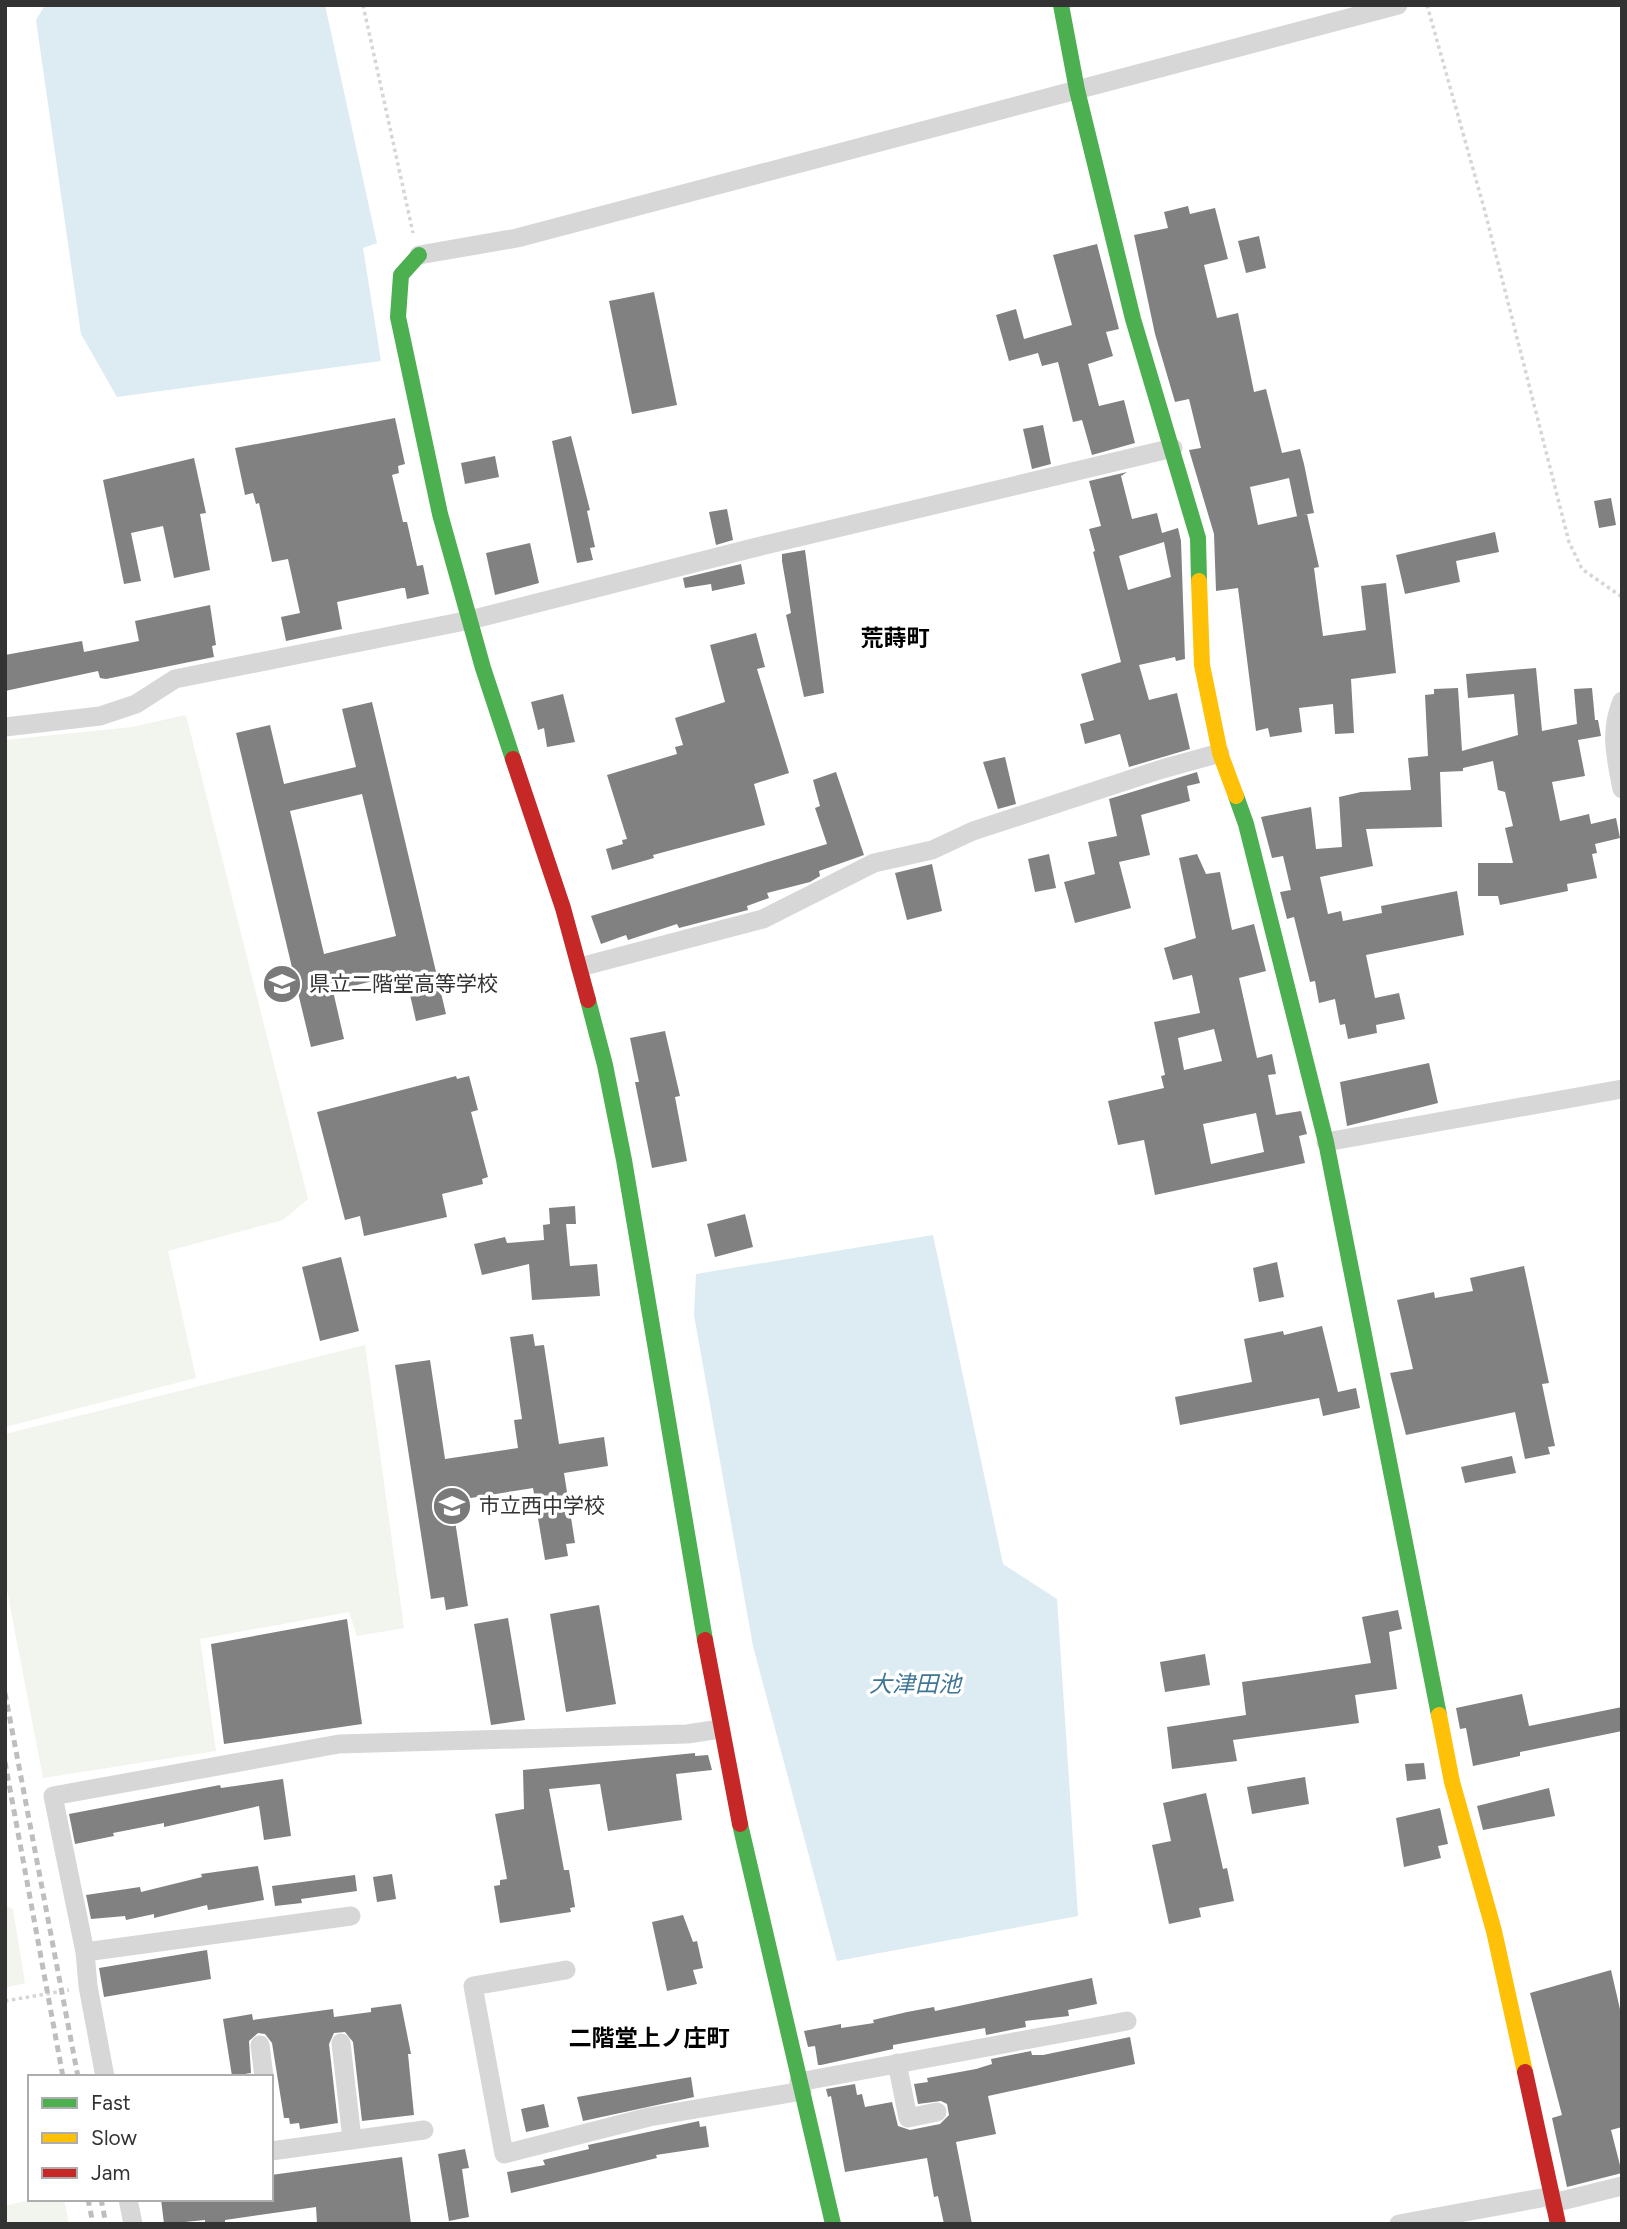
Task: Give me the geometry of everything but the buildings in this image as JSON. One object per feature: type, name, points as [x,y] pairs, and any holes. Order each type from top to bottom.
[{"type":"street","points":[[1061,5],[1077,90],[1133,319],[1198,538],[1202,666],[1220,753],[1246,824],[1326,1142],[1452,1782],[1494,1931],[1558,2224]]},
{"type":"street","points":[[834,2224],[753,1886],[720,1729],[624,1160],[605,1065],[580,967],[470,620],[440,514],[398,317],[401,275],[419,255],[517,238],[1398,5]]},
{"type":"street","points":[[5,727],[100,716],[136,704],[175,679],[470,620],[752,548],[1173,448]]},
{"type":"street","points":[[1622,701],[1614,719],[1613,746],[1622,789]]},
{"type":"street","points":[[580,967],[764,919],[874,863],[932,850],[986,826],[1220,753]]},
{"type":"street","points":[[1326,1142],[1622,1089]]},
{"type":"street","points":[[105,2075],[88,1986],[85,1952],[53,1796],[339,1744],[687,1734],[720,1729]]},
{"type":"street","points":[[85,1952],[351,1916]]},
{"type":"street","points":[[566,1970],[473,1986],[504,2154],[649,2117],[897,2063],[1126,2021]]},
{"type":"street","points":[[341,2043],[352,2139]]},
{"type":"street","points":[[260,2045],[264,2075]]},
{"type":"street","points":[[897,2063],[908,2118],[937,2112]]},
{"type":"street","points":[[273,2147],[424,2130]]},
{"type":"street","points":[[1399,2224],[1553,2200],[1622,2186]]},
{"type":"street","points":[[128,2201],[133,2224]]},
{"type":"path","points":[[363,5],[419,255]]},
{"type":"path","points":[[1427,5],[1484,208],[1569,542],[1582,569],[1622,597]]},
{"type":"path","points":[[5,2001],[88,1986]]},
{"type":"shaded area","points":[[186,715],[308,1199],[283,1220],[168,1251],[196,1378],[5,1427],[5,740],[132,727]]},
{"type":"shaded area","points":[[365,1345],[404,1628],[357,1636],[349,1612],[200,1639],[216,1751],[43,1778],[5,1580],[5,1434]]},
{"type":"shaded area","points":[[5,1905],[13,1909],[25,1983],[5,1988]]},
{"type":"shaded area","points":[[28,2200],[64,2201],[69,2224],[5,2224],[5,2206]]},
{"type":"water","points":[[45,5],[325,5],[377,243],[363,248],[381,361],[117,397],[81,334],[36,20]]},
{"type":"water","name":"大津田池","points":[[933,1235],[1003,1564],[1057,1599],[1078,1916],[837,1961],[753,1646],[694,1315],[696,1274]]},
{"type":"railway","points":[[5,1693],[78,2075]]},
{"type":"railway","points":[[5,1762],[63,2075]]},
{"type":"railway","points":[[88,2201],[93,2224]]},
{"type":"railway","points":[[101,2201],[106,2224]]},
{"type":"traffic: fast","points":[[1061,5],[1077,90],[1133,319],[1198,538],[1199,581]]},
{"type":"traffic: fast","points":[[419,255],[401,275],[398,317],[440,514],[483,668],[513,759]]},
{"type":"traffic: fast","points":[[1236,796],[1246,824],[1326,1142],[1439,1715]]},
{"type":"traffic: fast","points":[[588,1000],[605,1065],[624,1160],[705,1640]]},
{"type":"traffic: fast","points":[[740,1824],[833,2224]]},
{"type":"traffic: slow","points":[[1199,581],[1202,665],[1220,753],[1236,796]]},
{"type":"traffic: slow","points":[[1439,1715],[1452,1782],[1494,1931],[1525,2072]]},
{"type":"traffic: jam","points":[[513,759],[563,908],[588,1000]]},
{"type":"traffic: jam","points":[[705,1640],[740,1824]]},
{"type":"traffic: jam","points":[[1525,2072],[1558,2224]]},
{"type":"place","name":"県立二階堂高等学校","points":[[282,984]]},
{"type":"place","name":"市立西中学校","points":[[452,1506]]},
{"type":"district","name":"荒蒔町","points":[[895,638]]},
{"type":"district","name":"二階堂上ノ庄町","points":[[649,2038]]}]
